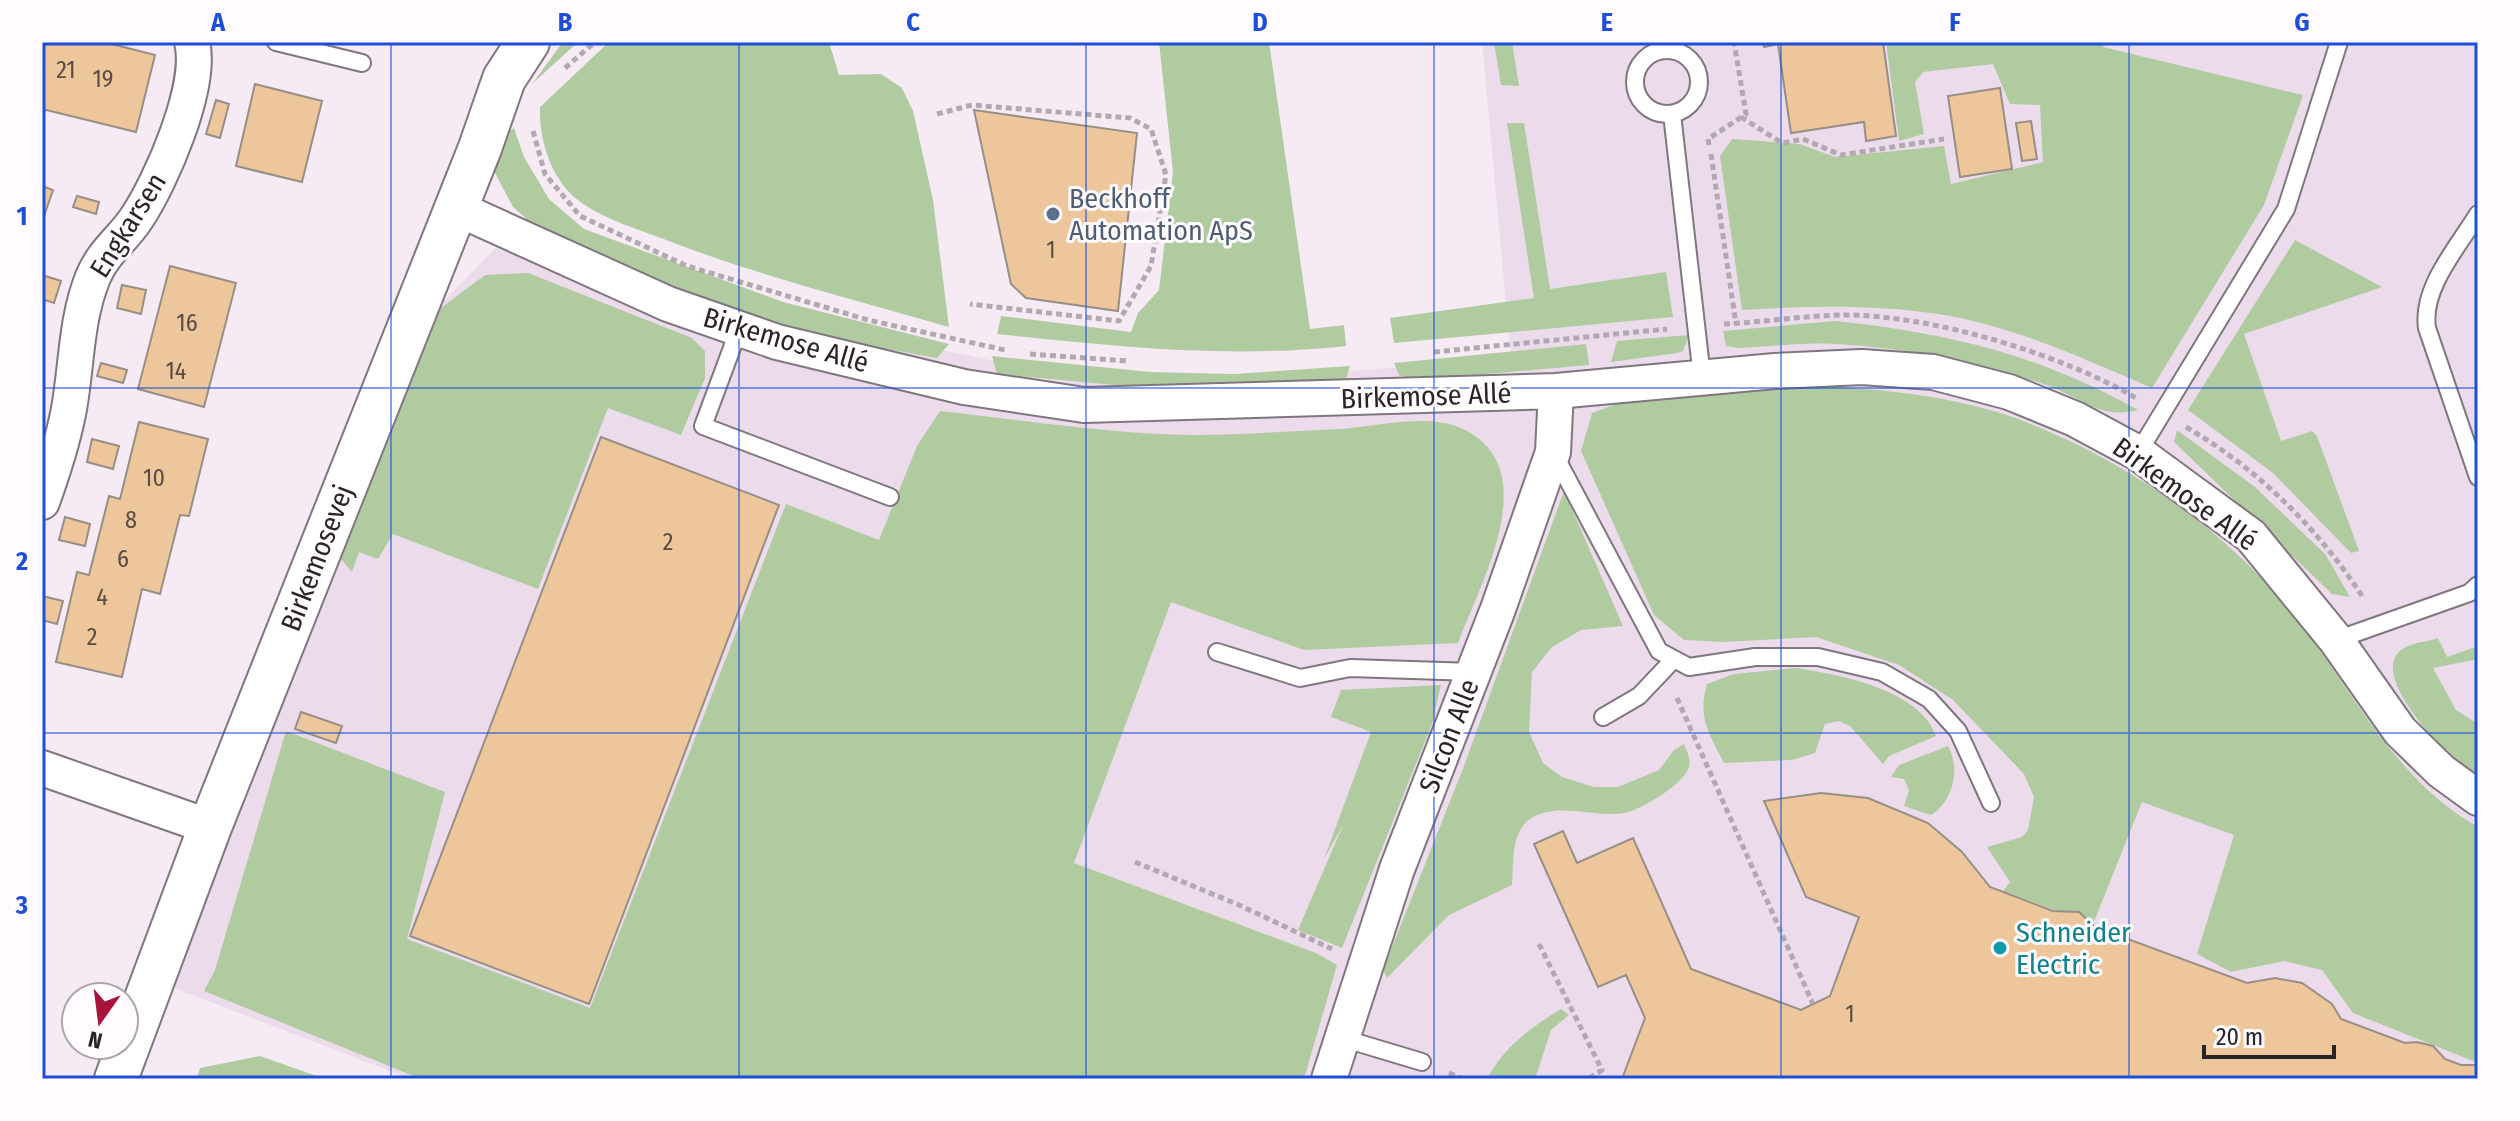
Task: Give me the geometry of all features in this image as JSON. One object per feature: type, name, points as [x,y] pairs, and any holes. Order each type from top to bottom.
[{"type":"street","name":"Engkarsen","points":[[42,502],[68,414],[83,308],[93,275],[113,242],[135,221],[171,154],[190,87],[192,42]]},
{"type":"street","name":"Birkemosevej","points":[[116,1079],[210,827],[456,208],[504,79],[528,42]]},
{"type":"street","name":"Birkemose Allé","points":[[456,208],[668,304],[777,342],[964,387],[1084,405],[1556,391],[1702,377],[1862,367],[1933,372],[2009,392],[2075,419],[2138,453],[2251,536],[2336,640],[2400,731],[2441,771],[2478,798]]},
{"type":"street","name":"Silcon Alle","points":[[1329,1079],[1397,869],[1474,672],[1553,452],[1556,391]]},
{"type":"street","points":[[42,768],[210,827]]},
{"type":"lane","points":[[276,42],[362,63]]},
{"type":"lane","points":[[2138,453],[2286,209],[2334,43]]},
{"type":"lane","points":[[1667,49],[1691,49],[1700,82],[1696,97],[1686,108],[1672,114],[1658,113],[1646,107],[1637,95],[1635,74],[1647,56],[1667,49]]},
{"type":"lane","points":[[1672,114],[1702,377]]},
{"type":"lane","points":[[2478,214],[2433,289],[2424,310],[2427,328],[2478,477]]},
{"type":"lane","points":[[739,329],[703,426],[890,497]]},
{"type":"lane","points":[[1553,452],[1659,651],[1669,664],[1689,667],[1755,657],[1818,657],[1882,672],[1929,699],[1958,731],[1991,803]]},
{"type":"lane","points":[[2336,640],[2469,593],[2478,585]]},
{"type":"lane","points":[[1217,652],[1300,678],[1350,668],[1474,672]]},
{"type":"lane","points":[[1603,717],[1639,696],[1669,664]]},
{"type":"lane","points":[[1342,1038],[1422,1062]]},
{"type":"path","points":[[1734,42],[1746,114],[1708,139],[1736,324]]},
{"type":"path","points":[[937,114],[972,105],[1130,118],[1151,129],[1166,175],[1151,266],[1119,321],[970,304]]},
{"type":"path","points":[[1741,117],[1782,143],[1803,139],[1841,155],[1944,139]]},
{"type":"path","points":[[529,118],[545,174],[580,216],[687,266],[868,320],[1016,353],[1134,362]]},
{"type":"path","points":[[1423,353],[1843,315],[1914,322],[1979,337],[2098,376],[2202,437],[2286,501],[2345,569],[2379,623]]},
{"type":"path","points":[[1669,664],[1813,1004]]},
{"type":"path","points":[[1135,862],[1239,905],[1366,964]]},
{"type":"path","points":[[1539,944],[1602,1070],[1588,1079]]},
{"type":"shaded area","points":[[1482,42],[2478,42],[2478,1079],[411,1079],[174,988],[214,867],[434,311],[527,216],[845,329],[1042,371],[1224,380],[1511,359]]},
{"type":"green space","points":[[563,42],[578,42],[532,84]]},
{"type":"green space","points":[[609,42],[829,42],[839,75],[881,74],[902,88],[913,111],[933,200],[949,327],[732,264],[615,221],[573,196],[558,177],[547,154],[540,107]]},
{"type":"green space","points":[[1159,42],[1269,42],[1310,329],[1344,325],[1346,346],[1215,351],[997,334],[1001,316],[1131,332],[1138,313],[1159,290],[1173,172]]},
{"type":"green space","points":[[1494,42],[1512,42],[1519,86],[1501,85]]},
{"type":"green space","points":[[1886,42],[2103,42],[2103,47],[2303,95],[2264,205],[2152,388],[2047,344],[1965,319],[1864,307],[1742,310],[1720,156],[1732,139],[1800,144],[1835,157],[1944,146],[1951,184],[2043,162],[2040,105],[2010,104],[1993,64],[1923,72],[1915,82],[1924,134],[1899,141]]},
{"type":"green space","points":[[1507,123],[1524,123],[1550,289],[1666,272],[1673,317],[1394,343],[1390,318],[1534,298]]},
{"type":"green space","points":[[514,128],[524,157],[549,199],[584,229],[783,302],[949,344],[937,358],[831,339],[726,306],[546,236],[513,207],[495,173],[498,137]]},
{"type":"green space","points":[[2295,240],[2382,287],[2244,334],[2281,441],[2312,431],[2317,436],[2359,551],[2351,553],[2273,473],[2188,410]]},
{"type":"green space","points":[[528,273],[692,338],[705,351],[705,378],[681,435],[608,408],[538,589],[393,534],[378,559],[359,552],[352,572],[341,559],[441,308],[485,275]]},
{"type":"green space","points":[[1835,321],[1916,332],[1991,349],[2064,374],[2138,410],[2101,410],[2046,385],[1942,357],[1836,344],[1738,348],[1726,346],[1723,331]]},
{"type":"green space","points":[[1689,335],[1683,351],[1611,362],[1617,341]]},
{"type":"green space","points":[[1586,344],[1589,365],[1416,380],[1399,375],[1394,363]]},
{"type":"green space","points":[[992,356],[1150,372],[1234,374],[1350,366],[1344,386],[1211,394],[997,374]]},
{"type":"green space","points":[[1819,386],[1893,392],[1968,404],[2015,418],[2058,436],[2141,480],[2180,507],[2251,567],[2311,638],[2366,717],[2405,766],[2427,789],[2478,827],[2478,1063],[2353,1013],[2322,970],[2284,961],[2231,972],[2197,954],[2234,835],[2142,802],[2093,924],[2003,891],[2010,882],[1987,847],[2022,837],[2028,830],[2034,797],[2024,774],[1953,700],[1899,665],[1816,637],[1723,642],[1684,640],[1654,615],[1581,451],[1592,413],[1625,401]]},
{"type":"green space","points":[[940,411],[1099,429],[1194,435],[1438,422],[1457,426],[1474,435],[1489,449],[1500,469],[1504,493],[1496,545],[1458,643],[1304,650],[1171,602],[1074,863],[1316,953],[1337,965],[1304,1079],[421,1079],[204,991],[215,970],[286,731],[445,792],[407,939],[590,1008],[786,504],[879,540],[917,446]]},
{"type":"green space","points":[[2177,430],[2255,487],[2326,555],[2350,597],[2332,594],[2174,442]]},
{"type":"green space","points":[[1564,491],[1623,626],[1581,630],[1552,647],[1532,672],[1529,732],[1543,763],[1562,777],[1594,787],[1618,787],[1659,770],[1674,750],[1684,744],[1689,767],[1686,774],[1662,795],[1625,813],[1567,810],[1533,817],[1520,830],[1517,838],[1512,885],[1449,915],[1387,978],[1383,970],[1464,766]]},
{"type":"green space","points":[[2438,638],[2447,657],[2478,646],[2478,659],[2433,668],[2456,710],[2478,724],[2478,785],[2436,742],[2396,683],[2393,666],[2398,653],[2411,645]]},
{"type":"green space","points":[[1795,668],[1854,680],[1895,695],[1913,706],[1927,720],[1936,736],[1889,756],[1883,764],[1850,726],[1839,721],[1825,724],[1815,753],[1792,760],[1724,763],[1709,734],[1704,716],[1707,684],[1734,674]]},
{"type":"green space","points":[[1441,685],[1432,724],[1342,948],[1298,930],[1343,825],[1324,859],[1371,732],[1331,717],[1341,690]]},
{"type":"green space","points":[[1948,746],[1954,775],[1945,802],[1931,815],[1904,806],[1909,790],[1904,779],[1891,777],[1899,765]]},
{"type":"green space","points":[[1561,1009],[1569,1015],[1551,1030],[1535,1079],[1487,1079],[1519,1039]]},
{"type":"green space","points":[[260,1056],[325,1079],[197,1079],[200,1068]]},
{"type":"building","points":[[42,42],[104,42],[155,55],[136,132],[42,109]]},
{"type":"building","points":[[1763,42],[1883,42],[1896,136],[1866,141],[1864,122],[1791,133],[1778,44],[1764,47]]},
{"type":"building","points":[[255,84],[322,101],[302,182],[236,166]]},
{"type":"building","points":[[2000,88],[2012,169],[1960,177],[1948,96]]},
{"type":"building","points":[[216,100],[229,104],[220,138],[206,134]]},
{"type":"building","points":[[974,110],[1137,133],[1118,311],[1026,298],[1011,284]]},
{"type":"building","points":[[2031,121],[2037,159],[2022,161],[2016,123]]},
{"type":"building","points":[[42,186],[53,190],[42,222]]},
{"type":"building","points":[[77,196],[99,202],[96,214],[73,207]]},
{"type":"building","points":[[170,266],[236,283],[204,407],[138,389]]},
{"type":"building","points":[[42,275],[61,281],[54,303],[42,299]]},
{"type":"building","points":[[122,285],[146,290],[141,314],[117,308]]},
{"type":"building","points":[[101,363],[127,370],[123,383],[97,376]]},
{"type":"building","points":[[139,422],[208,439],[189,516],[180,515],[160,594],[142,589],[122,677],[56,662],[77,572],[89,575],[109,496],[120,499]]},
{"type":"building","points":[[601,437],[779,505],[589,1004],[410,936]]},
{"type":"building","points":[[92,439],[119,446],[113,469],[87,462]]},
{"type":"building","points":[[65,517],[90,524],[85,546],[59,540]]},
{"type":"building","points":[[42,596],[63,601],[57,624],[42,620]]},
{"type":"building","points":[[301,712],[342,726],[336,743],[295,729]]},
{"type":"building","name":"Schneider Electric","points":[[1821,793],[1868,798],[1928,823],[1962,852],[1990,887],[2053,911],[2079,912],[2095,927],[2247,983],[2275,978],[2302,983],[2332,1004],[2341,1019],[2405,1043],[2433,1046],[2445,1059],[2461,1065],[2478,1065],[2478,1079],[1622,1079],[1645,1018],[1626,975],[1598,987],[1534,844],[1563,831],[1577,863],[1633,838],[1691,969],[1801,1010],[1830,996],[1859,917],[1806,897],[1764,801]]},
{"type":"place","name":"Beckhoff Automation ApS","points":[[1053,214]]},
{"type":"place","name":"Schneider Electric","points":[[2000,948]]}]
